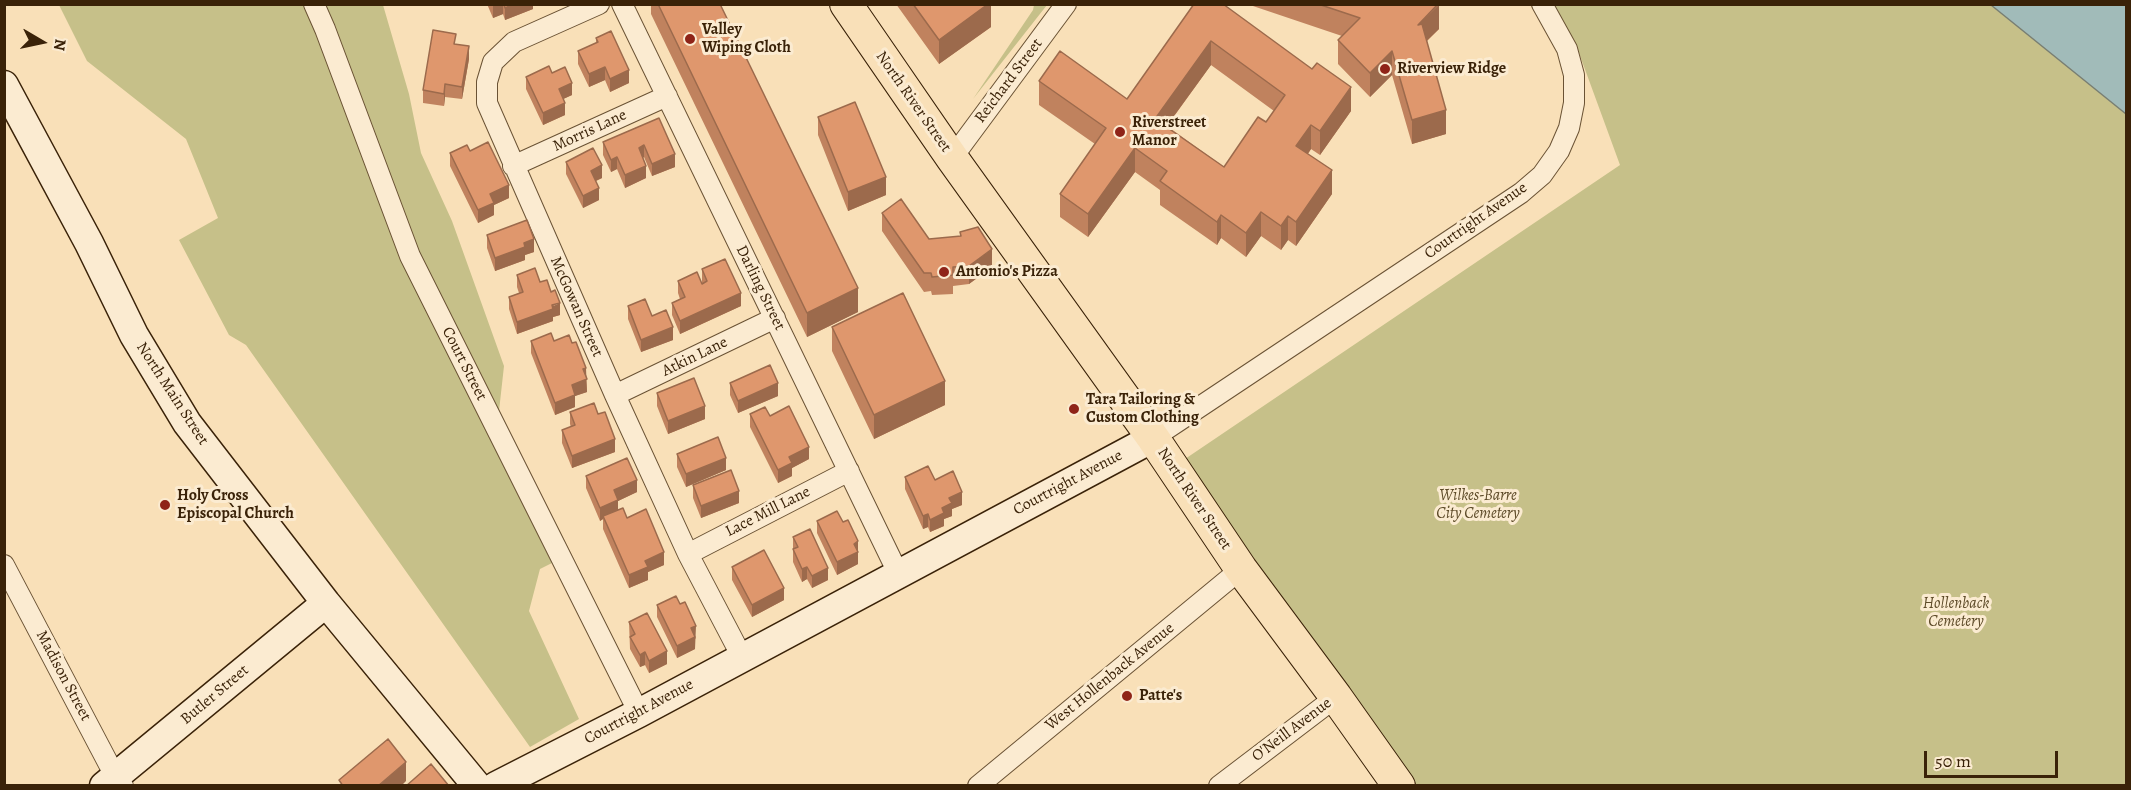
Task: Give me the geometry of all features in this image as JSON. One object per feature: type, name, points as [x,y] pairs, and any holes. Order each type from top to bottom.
[{"type":"main road","name":"North River Street","points":[[846,4],[952,158],[1154,438],[1241,569],[1336,696],[1399,786]]},
{"type":"main road","name":"North Main Street","points":[[4,85],[89,243],[134,335],[187,423],[326,603],[477,786]]},
{"type":"main road","name":"Courtright Avenue","points":[[496,786],[639,713],[1154,438]]},
{"type":"main road","name":"Butler Street","points":[[114,782],[326,603]]},
{"type":"street","name":"Court Street","points":[[314,4],[410,256],[639,713]]},
{"type":"street","name":"McGowan Street","points":[[599,4],[513,42],[493,62],[487,81],[487,103],[615,395],[688,554],[742,657]]},
{"type":"street","name":"Darling Street","points":[[622,4],[898,573]]},
{"type":"street","name":"Reichard Street","points":[[952,158],[1066,4]]},
{"type":"street","name":"Courtright Avenue","points":[[1154,438],[1521,193],[1542,175],[1559,151],[1569,128],[1574,103],[1574,75],[1567,49],[1542,4]]},
{"type":"street","name":"Morris Lane","points":[[513,166],[667,96]]},
{"type":"street","name":"Atkin Lane","points":[[615,395],[775,318]]},
{"type":"street","name":"Lace Mill Lane","points":[[688,554],[849,471]]},
{"type":"street","name":"Madison Street","points":[[4,565],[114,782]]},
{"type":"street","name":"West Hollenback Avenue","points":[[978,786],[1241,569]]},
{"type":"street","name":"O'Neill Avenue","points":[[1219,786],[1336,696]]},
{"type":"green space","points":[[59,5],[383,5],[409,94],[421,153],[452,221],[504,366],[495,447],[552,563],[540,569],[529,611],[579,719],[530,747],[246,345],[229,335],[179,240],[218,218],[186,139],[87,61]]},
{"type":"green space","points":[[1034,5],[1047,5],[973,99],[1033,10]]},
{"type":"green space","points":[[1548,5],[1991,5],[2126,114],[2126,785],[1412,785],[1185,459],[1620,165],[1579,53]]},
{"type":"water","points":[[1991,5],[2126,5],[2126,114]]},
{"type":"building","points":[[658,4],[720,4],[858,288],[807,313]]},
{"type":"building","points":[[913,4],[988,4],[939,40]]},
{"type":"building","name":"Riverstreet Manor","points":[[1194,4],[1223,4],[1312,69],[1317,63],[1351,87],[1320,131],[1311,125],[1296,146],[1332,170],[1296,222],[1288,216],[1281,226],[1261,212],[1246,233],[1221,215],[1217,222],[1160,181],[1167,171],[1135,148],[1088,214],[1060,194],[1106,128],[1039,81],[1060,51],[1127,99]],"holes":[[[1211,41],[1285,95],[1266,122],[1258,117],[1224,167],[1155,119]]]},
{"type":"building","points":[[1318,4],[1438,4],[1418,25],[1422,24],[1446,110],[1412,120],[1392,51],[1370,73],[1338,40],[1360,18]]},
{"type":"building","points":[[433,30],[456,34],[454,44],[469,46],[462,87],[445,84],[444,94],[423,90]]},
{"type":"building","points":[[611,31],[629,70],[610,79],[605,67],[589,74],[578,51],[598,42],[596,38]]},
{"type":"building","points":[[549,66],[552,73],[565,67],[572,83],[559,89],[565,103],[543,113],[526,77]]},
{"type":"building","points":[[855,102],[886,177],[848,192],[818,117]]},
{"type":"building","points":[[659,118],[675,154],[652,164],[644,145],[639,148],[646,166],[625,175],[617,157],[611,160],[603,142]]},
{"type":"building","points":[[488,142],[509,185],[490,194],[494,203],[478,210],[450,153],[467,145],[470,151]]},
{"type":"building","points":[[593,148],[602,165],[591,171],[599,188],[583,196],[566,162]]},
{"type":"building","points":[[901,199],[929,239],[961,236],[960,232],[978,227],[992,249],[969,266],[953,267],[953,275],[932,277],[931,273],[924,273],[882,213]]},
{"type":"building","points":[[527,220],[534,239],[524,243],[525,247],[495,258],[487,235]]},
{"type":"building","points":[[725,259],[741,293],[680,321],[672,303],[685,297],[678,281],[697,272],[702,284],[707,281],[702,269]]},
{"type":"building","points":[[535,268],[540,282],[547,280],[551,292],[555,290],[560,303],[552,305],[553,309],[517,322],[509,297],[523,292],[517,275]]},
{"type":"building","points":[[903,293],[945,381],[874,415],[832,327]]},
{"type":"building","points":[[645,299],[652,316],[666,310],[673,327],[641,340],[628,306]]},
{"type":"building","points":[[551,333],[554,341],[569,335],[572,343],[576,342],[586,368],[583,369],[587,379],[572,385],[575,395],[555,403],[531,341]]},
{"type":"building","points":[[770,365],[778,383],[738,401],[730,383]]},
{"type":"building","points":[[694,378],[705,406],[668,421],[657,393]]},
{"type":"building","points":[[594,403],[598,414],[605,412],[615,439],[572,456],[562,430],[575,425],[570,412]]},
{"type":"building","points":[[789,406],[809,447],[789,457],[792,463],[778,470],[750,414],[765,407],[770,416]]},
{"type":"building","points":[[718,437],[726,458],[686,474],[677,454]]},
{"type":"building","points":[[627,458],[637,480],[614,490],[618,500],[600,508],[586,476]]},
{"type":"building","points":[[928,466],[935,480],[953,471],[962,492],[949,498],[952,503],[942,508],[944,513],[930,520],[928,514],[923,516],[905,477]]},
{"type":"building","points":[[731,470],[739,491],[701,506],[693,485]]},
{"type":"building","points":[[623,508],[627,518],[646,509],[664,552],[645,561],[648,567],[629,575],[603,516]]},
{"type":"building","points":[[837,511],[843,522],[848,520],[858,541],[854,544],[858,552],[837,562],[817,521]]},
{"type":"building","points":[[810,529],[828,568],[812,576],[807,567],[802,569],[793,549],[798,547],[793,537]]},
{"type":"building","points":[[764,550],[784,588],[752,605],[732,567]]},
{"type":"building","points":[[676,596],[680,604],[685,602],[696,626],[691,628],[695,637],[677,646],[657,605]]},
{"type":"building","points":[[647,613],[667,651],[649,661],[645,652],[640,655],[630,637],[635,634],[629,622]]},
{"type":"building","points":[[388,739],[406,762],[378,786],[343,786],[339,780]]},
{"type":"building","points":[[431,764],[449,786],[406,786]]},
{"type":"place","name":"Valley Wiping Cloth","points":[[690,39]]},
{"type":"place","name":"Riverview Ridge","points":[[1385,69]]},
{"type":"place","name":"Riverstreet Manor","points":[[1120,132]]},
{"type":"place","name":"Antonio's Pizza","points":[[944,272]]},
{"type":"place","name":"Tara Tailoring & Custom Clothing","points":[[1074,409]]},
{"type":"place","name":"Holy Cross Episcopal Church","points":[[165,505]]},
{"type":"place","name":"Patte's","points":[[1127,696]]},
{"type":"park label","name":"Wilkes-Barre City Cemetery","points":[[1478,505]]},
{"type":"park label","name":"Hollenback Cemetery","points":[[1956,613]]}]
